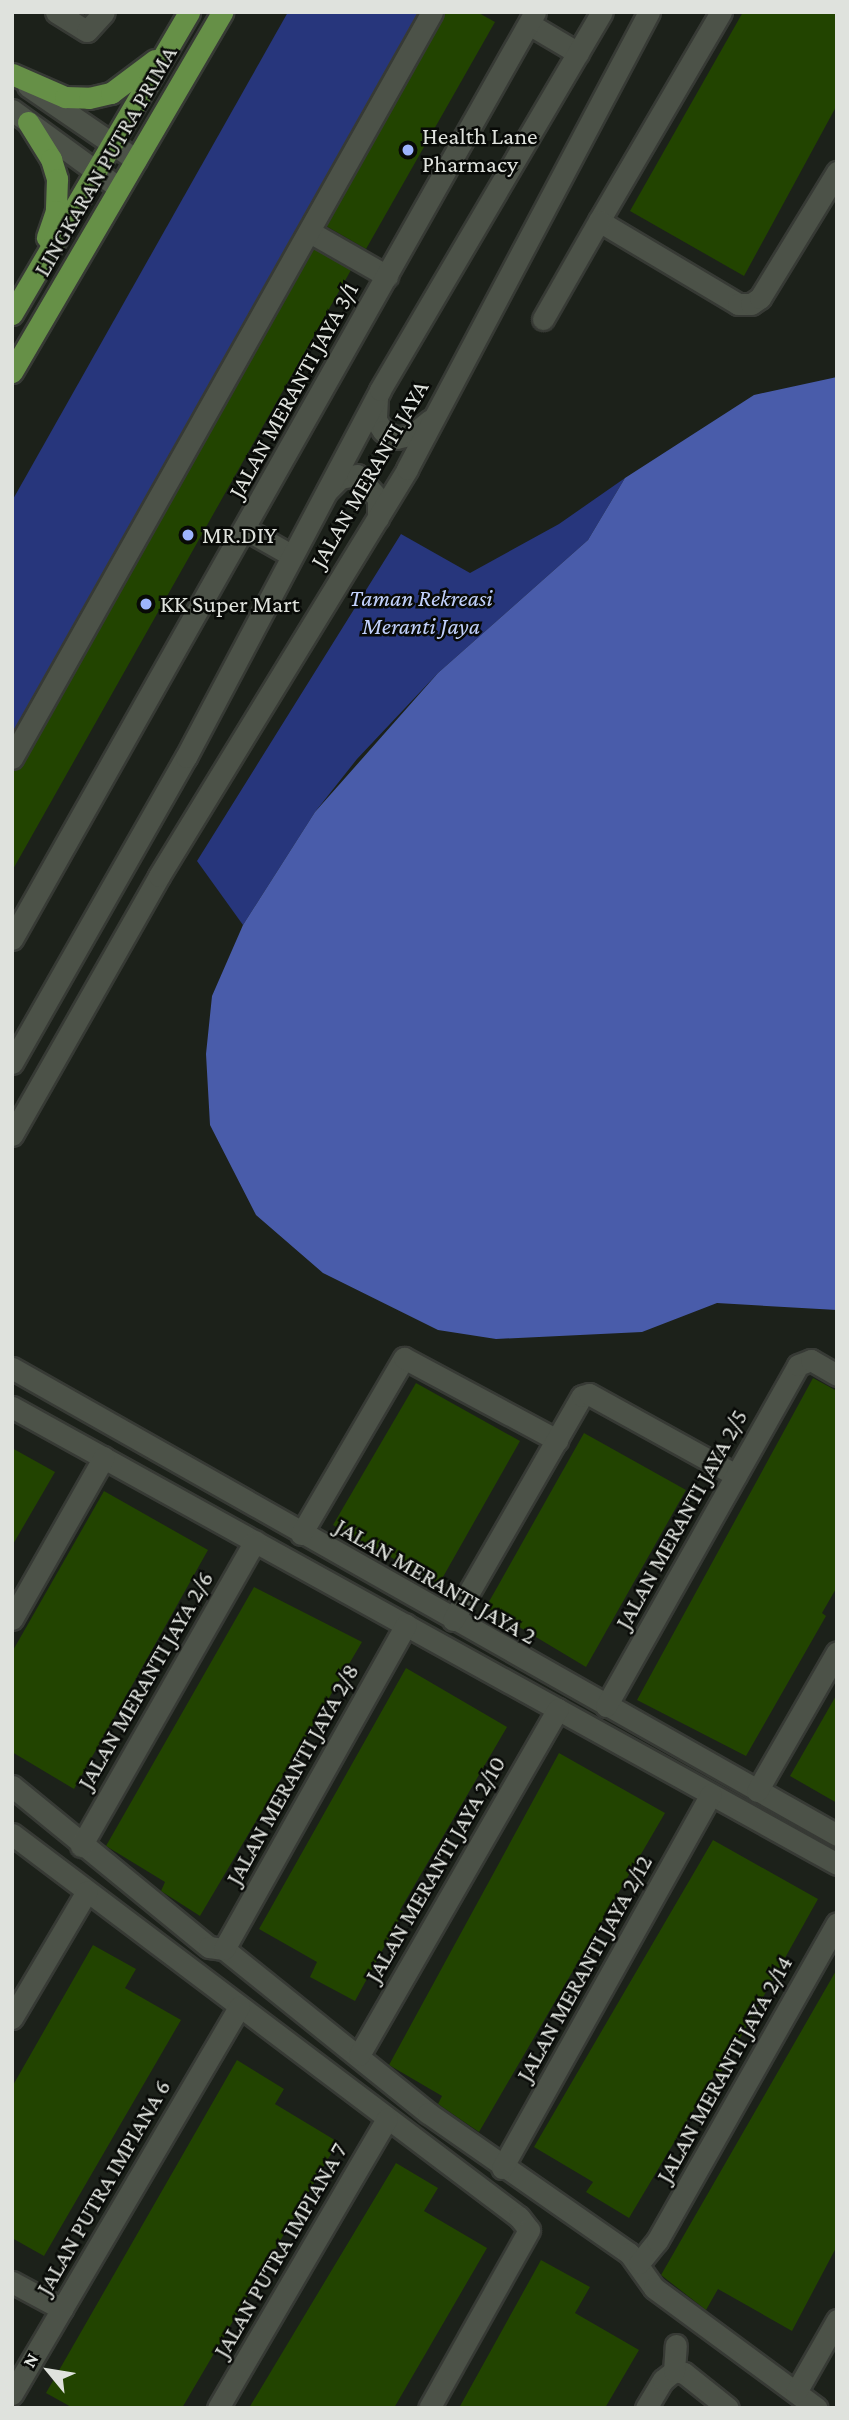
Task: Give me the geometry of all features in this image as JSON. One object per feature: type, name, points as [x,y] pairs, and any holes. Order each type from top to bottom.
[{"type":"main road","name":"LINGKARAN PUTRA PRIMA","points":[[12,314],[189,12]]},
{"type":"main road","name":"LINGKARAN PUTRA PRIMA","points":[[12,372],[222,12]]},
{"type":"main road","points":[[12,75],[65,97],[89,97],[111,93],[167,50]]},
{"type":"main road","points":[[20,116],[51,159],[57,179],[56,211],[33,279]]},
{"type":"street","points":[[56,12],[87,31],[101,18]]},
{"type":"street","points":[[12,758],[432,12]]},
{"type":"street","name":"JALAN MERANTI JAYA","points":[[14,1057],[186,757],[380,390],[602,12]]},
{"type":"street","name":"JALAN MERANTI JAYA","points":[[12,1135],[159,876],[378,518],[437,414],[606,86],[649,12]]},
{"type":"street","points":[[543,319],[721,12]]},
{"type":"street","points":[[532,18],[578,53]]},
{"type":"street","name":"JALAN MERANTI JAYA 3/1","points":[[12,939],[532,18]]},
{"type":"street","points":[[12,75],[136,160]]},
{"type":"street","points":[[20,116],[119,188]]},
{"type":"street","points":[[599,220],[738,304],[751,304],[760,298],[837,172]]},
{"type":"street","points":[[310,232],[387,276]]},
{"type":"street","points":[[380,390],[374,408],[376,420],[396,438],[413,434],[437,414]]},
{"type":"street","points":[[325,492],[340,478],[357,475],[378,498],[378,518]]},
{"type":"street","points":[[245,529],[291,555]]},
{"type":"street","points":[[301,1534],[404,1357],[557,1440]]},
{"type":"street","name":"JALAN MERANTI JAYA 2/5","points":[[606,1706],[804,1360],[837,1375]]},
{"type":"street","name":"JALAN MERANTI JAYA 2","points":[[12,1368],[348,1561],[837,1835]]},
{"type":"street","points":[[453,1620],[582,1396],[589,1394],[736,1475]]},
{"type":"street","points":[[42,1423],[59,1395]]},
{"type":"street","name":"JALAN MERANTI JAYA 2","points":[[12,1407],[837,1864]]},
{"type":"street","points":[[12,1619],[103,1457]]},
{"type":"street","name":"JALAN MERANTI JAYA 2/6","points":[[81,1846],[255,1541]]},
{"type":"street","points":[[334,1585],[348,1561]]},
{"type":"street","name":"JALAN MERANTI JAYA 2/8","points":[[224,1949],[406,1625]]},
{"type":"street","points":[[757,1791],[837,1652]]},
{"type":"street","name":"JALAN MERANTI JAYA 2/10","points":[[359,2055],[558,1709]]},
{"type":"street","points":[[634,1751],[646,1728]]},
{"type":"street","points":[[12,1786],[81,1846],[209,1947],[224,1949],[359,2055],[373,2071],[502,2168],[639,2263],[653,2288],[817,2408]]},
{"type":"street","name":"JALAN MERANTI JAYA 2/12","points":[[502,2168],[711,1794]]},
{"type":"street","points":[[12,1834],[519,2217],[530,2230],[429,2408]]},
{"type":"street","points":[[12,2018],[88,1891]]},
{"type":"street","name":"JALAN MERANTI JAYA 2/14","points":[[639,2263],[657,2241],[837,1923]]},
{"type":"street","name":"JALAN PUTRA IMPIANA 6","points":[[12,2394],[239,2007]]},
{"type":"street","name":"JALAN PUTRA IMPIANA 7","points":[[218,2408],[387,2119]]},
{"type":"street","points":[[12,2282],[62,2309]]},
{"type":"street","points":[[796,2392],[837,2320]]},
{"type":"street","points":[[646,2408],[663,2380],[674,2371],[676,2345]]},
{"type":"street","points":[[674,2371],[684,2373],[728,2408]]},
{"type":"green space","points":[[288,12],[424,12],[12,741],[12,501]]},
{"type":"green space","name":"Taman Rekreasi Meranti Jaya","points":[[625,478],[588,540],[438,673],[357,759],[315,812],[243,925],[197,861],[401,534],[470,573],[559,524]]},
{"type":"shaded area","points":[[837,377],[837,1310],[717,1303],[642,1332],[496,1339],[438,1330],[323,1273],[256,1215],[210,1125],[206,1054],[212,996],[243,925],[315,812],[438,673],[588,540],[625,478],[754,395]]},
{"type":"building","points":[[445,12],[477,12],[495,22],[366,249],[326,226]]},
{"type":"building","points":[[743,12],[837,12],[837,105],[744,276],[630,211]]},
{"type":"building","points":[[314,249],[351,270],[12,871],[12,771],[23,764]]},
{"type":"building","points":[[813,1378],[837,1391],[837,1587],[822,1613],[826,1616],[746,1756],[637,1700]]},
{"type":"building","points":[[416,1383],[520,1441],[439,1584],[333,1525]]},
{"type":"building","points":[[584,1433],[686,1490],[586,1667],[486,1607]]},
{"type":"building","points":[[12,1448],[55,1472],[12,1546]]},
{"type":"building","points":[[104,1491],[208,1550],[74,1789],[12,1752],[12,1652]]},
{"type":"building","points":[[254,1587],[362,1642],[200,1916],[161,1891],[165,1882],[106,1846]]},
{"type":"building","points":[[406,1668],[507,1727],[400,1910],[403,1912],[355,2001],[310,1977],[317,1962],[259,1929]]},
{"type":"building","points":[[837,1694],[837,1803],[790,1776]]},
{"type":"building","points":[[559,1753],[665,1813],[479,2132],[438,2104],[442,2096],[389,2065]]},
{"type":"building","points":[[713,1840],[818,1899],[720,2074],[716,2072],[629,2218],[586,2192],[593,2182],[534,2147]]},
{"type":"building","points":[[93,1945],[136,1969],[125,1988],[181,2020],[44,2256],[12,2238],[12,2087]]},
{"type":"building","points":[[837,1969],[837,2246],[792,2331],[718,2289],[706,2310],[661,2275]]},
{"type":"building","points":[[237,2060],[284,2089],[275,2104],[338,2142],[182,2408],[73,2408],[46,2393]]},
{"type":"building","points":[[396,2163],[438,2188],[424,2211],[487,2248],[394,2408],[249,2408]]},
{"type":"building","points":[[541,2260],[590,2287],[575,2313],[639,2350],[605,2408],[459,2408]]},
{"type":"place","name":"Health Lane Pharmacy","points":[[408,150]]},
{"type":"place","name":"MR.DIY","points":[[188,535]]},
{"type":"place","name":"KK Super Mart","points":[[146,604]]}]
